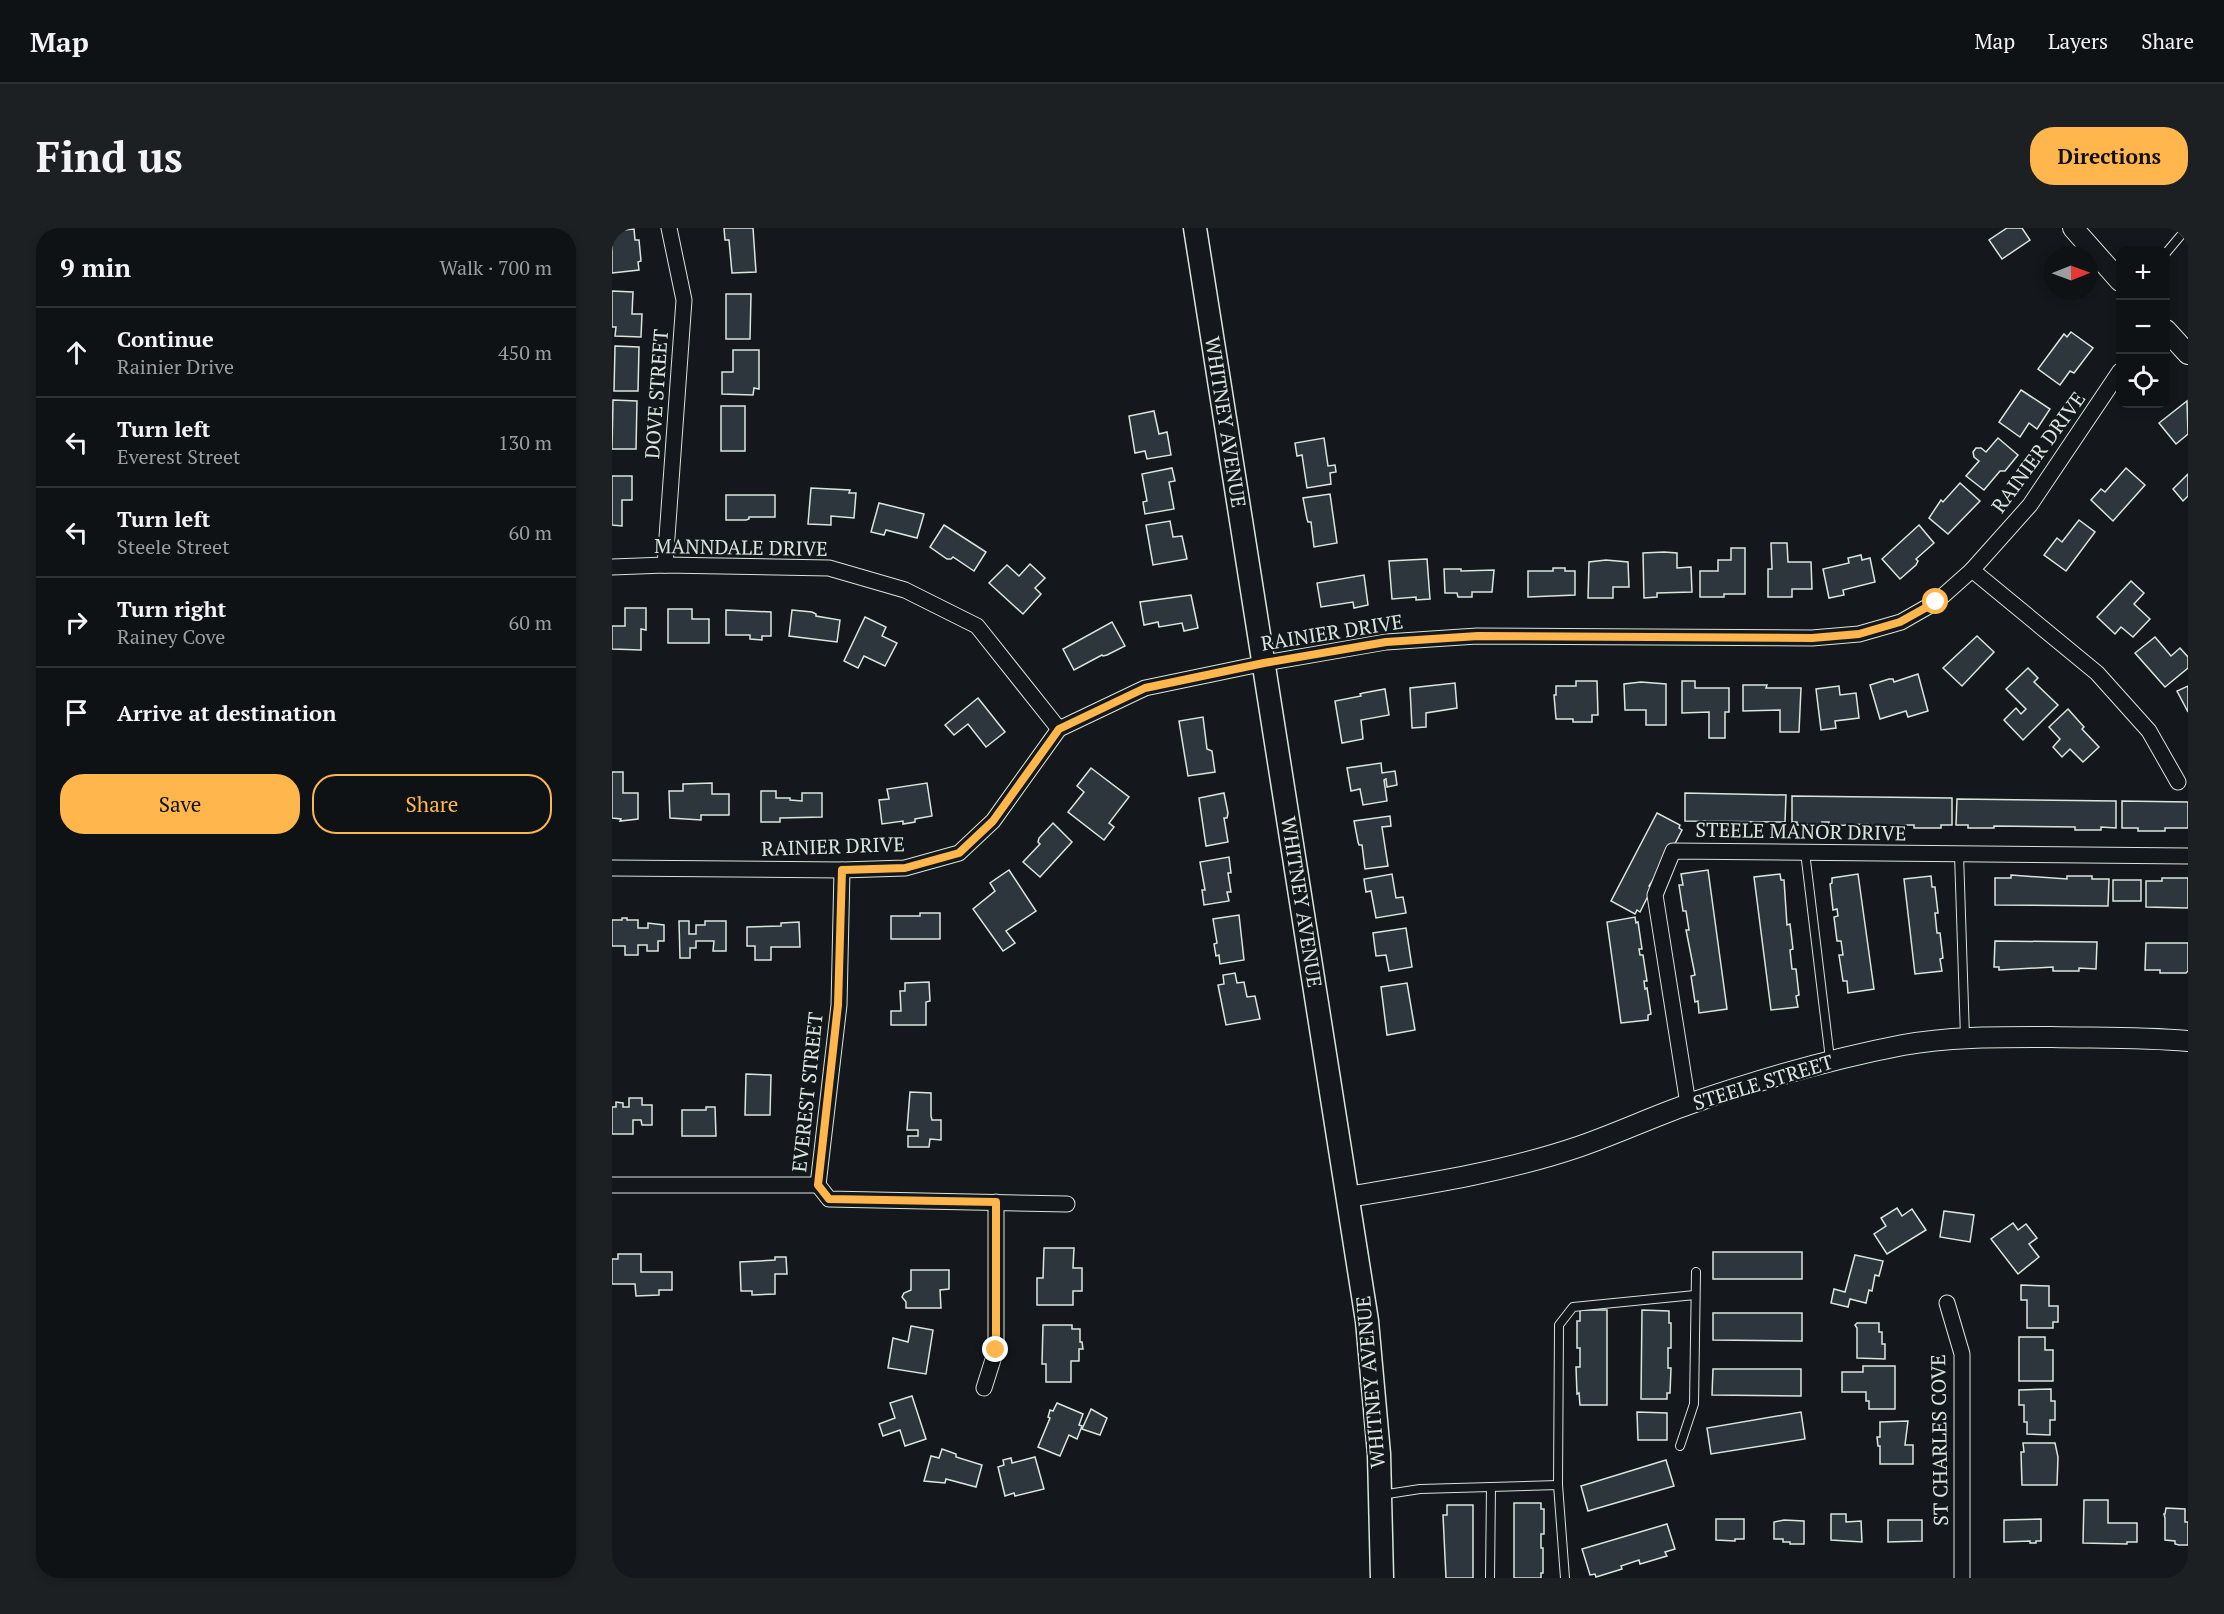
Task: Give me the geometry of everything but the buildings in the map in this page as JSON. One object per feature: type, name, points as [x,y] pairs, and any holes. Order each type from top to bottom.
[{"type":"main road","name":"WHITNEY AVENUE","points":[[1195,228],[1367,1321],[1378,1454],[1382,1578]]},
{"type":"street","name":"DOVE STREET","points":[[665,565],[684,300],[669,228]]},
{"type":"street","points":[[2073,228],[2116,275]]},
{"type":"street","points":[[2170,334],[2188,354]]},
{"type":"street","name":"RAINIER DRIVE","points":[[612,868],[842,870],[905,868],[959,853],[993,821],[1059,729],[1145,688],[1264,663],[1386,642],[1478,636],[1812,638],[1859,634],[1900,622],[1936,602],[1972,570],[2030,505],[2116,378]]},
{"type":"street","name":"MANNDALE DRIVE","points":[[612,567],[665,565],[830,568],[905,590],[977,626],[1059,729]]},
{"type":"street","points":[[1972,570],[2097,673],[2149,731],[2178,782]]},
{"type":"street","name":"STEELE MANOR DRIVE","points":[[1688,1104],[1654,895],[1673,851],[2188,856]]},
{"type":"street","name":"EVEREST STREET","points":[[612,1185],[818,1185],[838,1005],[842,870]]},
{"type":"street","name":"STEELE STREET","points":[[1348,1197],[1424,1185],[1508,1167],[1579,1146],[1688,1104],[1830,1061],[1905,1045],[1965,1039],[2152,1038],[2188,1041]]},
{"type":"street","points":[[818,1185],[829,1199],[1067,1204]]},
{"type":"street","points":[[984,1388],[996,1350],[996,1202]]},
{"type":"street","name":"ST CHARLES COVE","points":[[1947,1303],[1962,1354],[1962,1578]]},
{"type":"lane","points":[[2170,248],[2187,228]]},
{"type":"lane","points":[[1805,852],[1830,1061]]},
{"type":"lane","points":[[1959,854],[1965,1039]]},
{"type":"lane","points":[[1680,1446],[1694,1404],[1696,1272]]},
{"type":"lane","points":[[1565,1578],[1558,1485],[1559,1325],[1573,1307],[1695,1295]]},
{"type":"lane","points":[[1380,1496],[1420,1489],[1558,1485]]},
{"type":"lane","points":[[1490,1578],[1491,1487]]},
{"type":"route","points":[[996,1350],[996,1202],[829,1199],[818,1185],[838,1005],[842,870],[905,868],[959,853],[993,821],[1059,729],[1145,688],[1264,663],[1386,642],[1478,636],[1812,638],[1859,634],[1900,622],[1936,602]]}]
